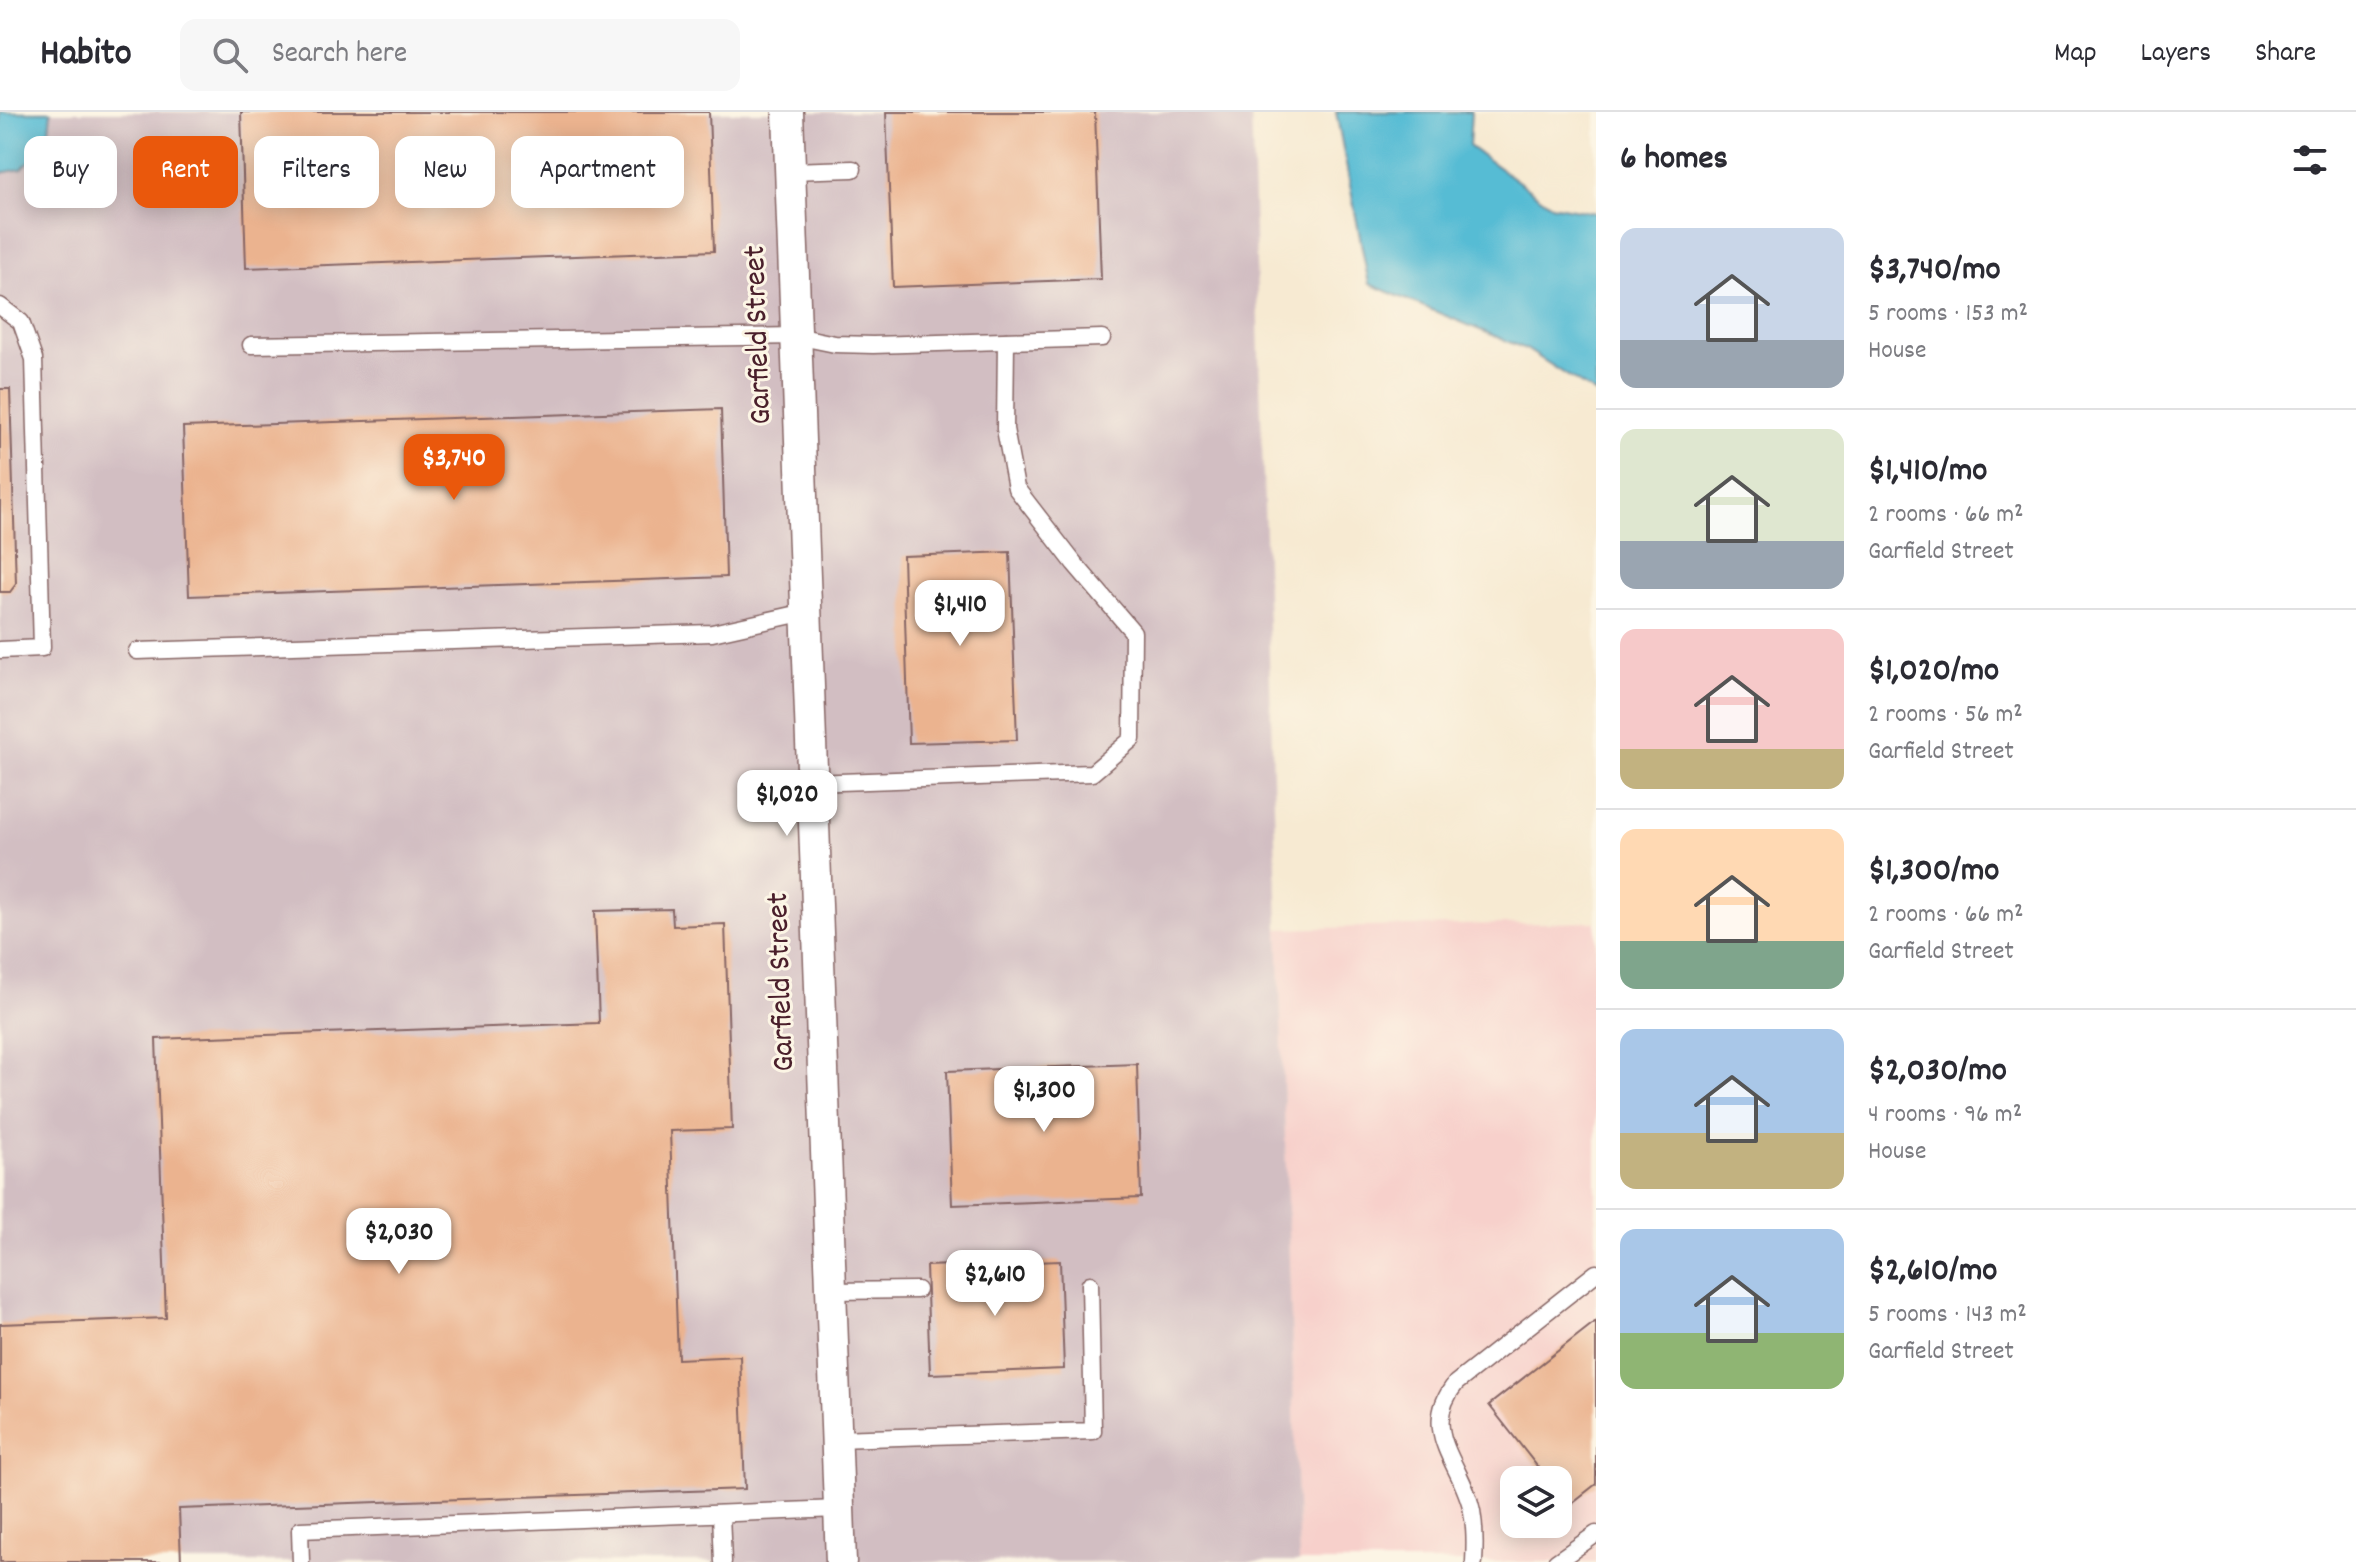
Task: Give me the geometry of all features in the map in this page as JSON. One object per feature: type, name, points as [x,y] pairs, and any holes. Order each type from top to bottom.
[{"type":"street","name":"Garfield Street","points":[[788,112],[841,1562]]},
{"type":"lane","points":[[790,171],[853,169]]},
{"type":"lane","points":[[0,306],[21,322],[34,359],[42,648],[0,650]]},
{"type":"lane","points":[[251,345],[796,336],[835,344],[860,345],[1102,338]]},
{"type":"lane","points":[[812,783],[1092,773],[1132,739],[1133,632],[1016,488],[1005,429],[1006,341]]},
{"type":"lane","points":[[137,651],[712,633],[806,612]]},
{"type":"lane","points":[[1474,1562],[1472,1510],[1444,1443],[1441,1408],[1456,1383],[1596,1273]]},
{"type":"lane","points":[[836,1439],[1093,1431],[1090,1284]]},
{"type":"lane","points":[[831,1291],[917,1290]]},
{"type":"lane","points":[[301,1562],[300,1530],[839,1509]]},
{"type":"lane","points":[[721,1514],[723,1562]]},
{"type":"lane","points":[[1556,1562],[1596,1534]]},
{"type":"shaded area","points":[[0,112],[1251,112],[1299,1562],[0,1562]]},
{"type":"shaded area","points":[[1596,922],[1596,1562],[1299,1562],[1278,929]]},
{"type":"water","points":[[0,112],[51,112],[48,136],[24,136],[24,166],[0,173]]},
{"type":"water","points":[[1336,112],[1471,112],[1469,146],[1551,205],[1596,213],[1596,394],[1526,349],[1369,284]]},
{"type":"building","points":[[241,112],[709,112],[714,251],[246,268]]},
{"type":"building","points":[[886,112],[1095,112],[1101,279],[893,287]]},
{"type":"building","points":[[0,389],[10,389],[16,584],[10,592],[0,592]]},
{"type":"building","points":[[721,409],[726,577],[189,596],[183,427]]},
{"type":"building","points":[[1010,552],[1017,740],[909,743],[903,556]]},
{"type":"building","points":[[672,909],[673,926],[725,924],[732,1129],[670,1131],[678,1359],[740,1356],[745,1489],[179,1509],[181,1562],[0,1562],[0,1324],[166,1318],[156,1039],[599,1023],[595,911]]},
{"type":"building","points":[[1137,1064],[1141,1198],[952,1205],[947,1071]]},
{"type":"building","points":[[1060,1261],[1064,1369],[930,1374],[926,1266]]},
{"type":"building","points":[[1596,1321],[1596,1484],[1572,1503],[1572,1466],[1537,1466],[1489,1405]]}]
